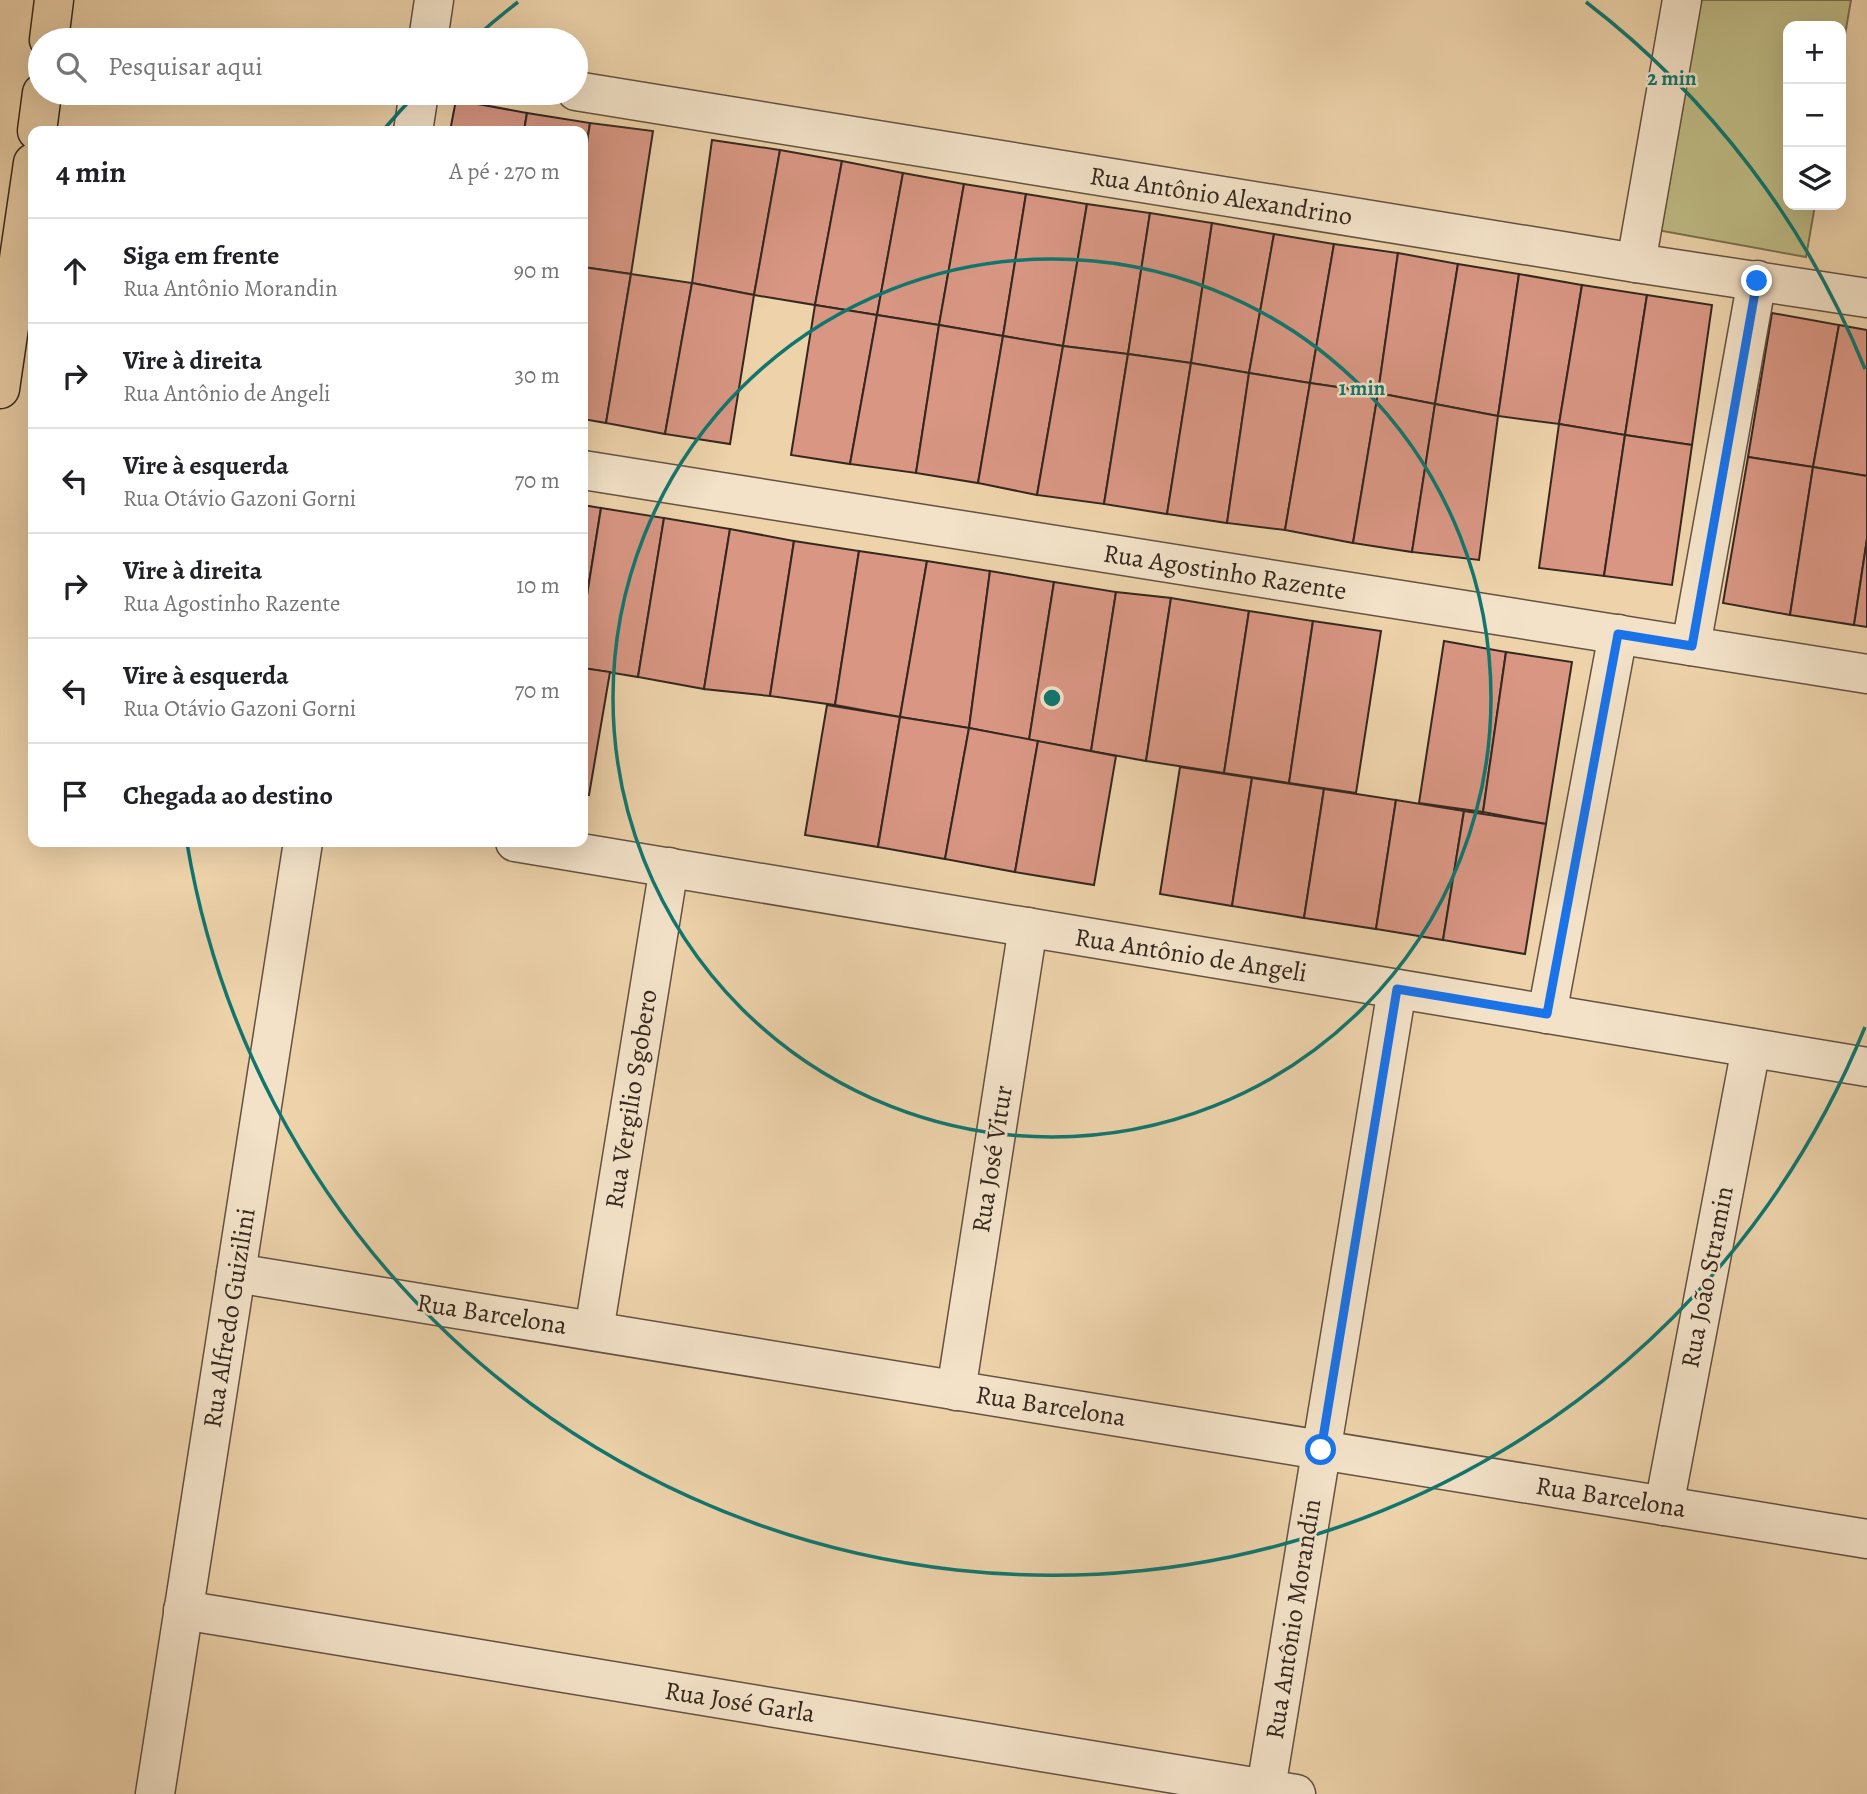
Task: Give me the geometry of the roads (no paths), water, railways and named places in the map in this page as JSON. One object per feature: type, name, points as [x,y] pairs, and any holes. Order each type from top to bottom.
[{"type":"main road","points":[[50,28],[54,0]]},
{"type":"main road","points":[[38,126],[40,105]]},
{"type":"main road","points":[[0,389],[28,206]]},
{"type":"street","points":[[430,28],[434,0]]},
{"type":"street","points":[[1636,263],[1682,0]]},
{"type":"street","name":"Rua Antônio Alexandrino","points":[[588,93],[1867,298]]},
{"type":"street","points":[[415,126],[417,105]]},
{"type":"street","points":[[1692,646],[1757,281]]},
{"type":"street","name":"Rua Agostinho Razente","points":[[588,471],[1867,674]]},
{"type":"street","points":[[1547,1014],[1618,634]]},
{"type":"street","name":"Rua Alfredo Guizilini","points":[[155,1794],[302,847]]},
{"type":"street","name":"Rua Antônio de Angeli","points":[[546,847],[1867,1067]]},
{"type":"street","name":"Rua Vergilio Sgobero","points":[[594,1331],[669,867]]},
{"type":"street","name":"Rua José Vitur","points":[[956,1391],[1028,927]]},
{"type":"street","name":"Rua Antônio Morandin","points":[[1275,1792],[1321,1450],[1397,989]]},
{"type":"street","name":"Rua João Stramin","points":[[1664,1506],[1751,1048]]},
{"type":"street","name":"Rua Barcelona","points":[[236,1273],[1867,1539]]},
{"type":"street","name":"Rua José Garla","points":[[183,1611],[1275,1792]]}]
